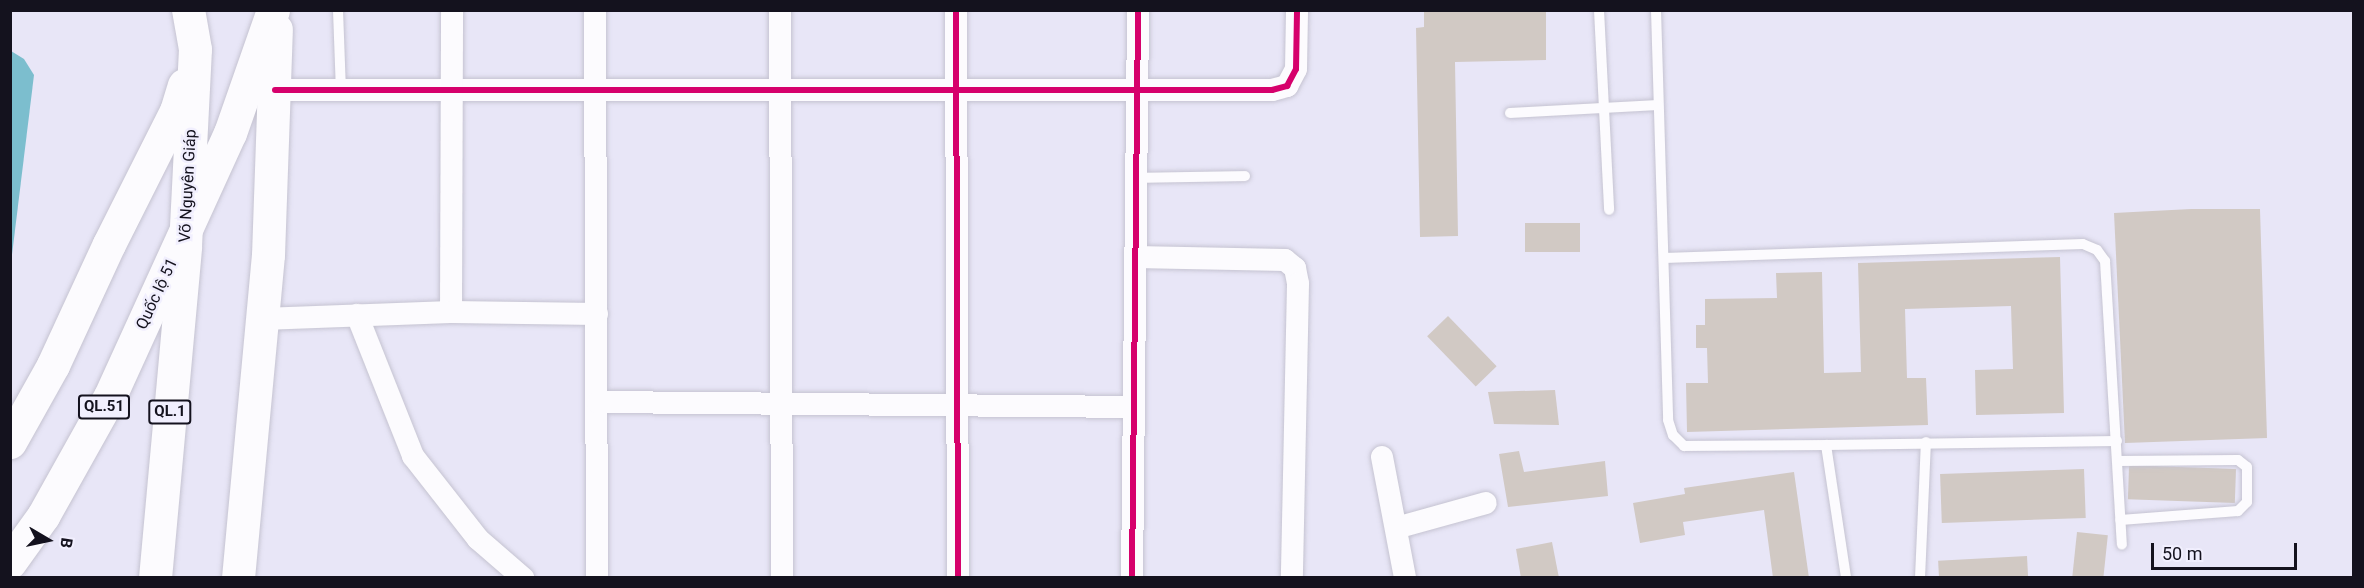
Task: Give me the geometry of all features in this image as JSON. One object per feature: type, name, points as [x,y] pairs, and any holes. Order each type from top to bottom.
[{"type":"highway","name":"Võ Nguyên Giáp","points":[[154,578],[185,231],[190,148],[195,49],[188,10]]},
{"type":"highway","name":"QL.1","points":[[195,49],[201,10]]},
{"type":"highway","points":[[238,578],[262,319],[273,156],[275,10]]},
{"type":"highway","name":"Quốc lộ 51","points":[[10,562],[43,516],[110,396],[222,152],[275,10]]},
{"type":"highway","points":[[10,442],[53,365],[109,244],[176,111],[195,49]]},
{"type":"highway","points":[[190,148],[273,156]]},
{"type":"street","points":[[451,312],[452,10]]},
{"type":"street","points":[[595,10],[597,578]]},
{"type":"street","points":[[780,10],[777,90],[783,578]]},
{"type":"street","points":[[956,10],[958,578]]},
{"type":"street","points":[[1132,578],[1138,10]]},
{"type":"street","points":[[275,90],[451,91],[596,88],[955,91],[1137,88],[1272,90],[1287,86],[1296,69],[1297,10]]},
{"type":"street","points":[[1135,257],[1285,260],[1295,268],[1298,284],[1292,578]]},
{"type":"street","points":[[262,319],[451,312],[597,314]]},
{"type":"street","points":[[357,315],[412,456],[478,539],[524,578]]},
{"type":"street","points":[[598,402],[1134,407]]},
{"type":"street","points":[[1382,457],[1405,578]]},
{"type":"street","points":[[1396,528],[1486,503]]},
{"type":"lane","points":[[338,10],[341,90]]},
{"type":"lane","points":[[1599,10],[1609,210]]},
{"type":"lane","points":[[1656,10],[1668,420],[1673,435],[1684,446],[2117,441]]},
{"type":"lane","points":[[1510,113],[1604,106],[1658,105]]},
{"type":"lane","points":[[1135,178],[1245,176]]},
{"type":"lane","points":[[1664,258],[2083,244],[2097,250],[2105,261],[2122,544]]},
{"type":"lane","points":[[1920,578],[1926,442]]},
{"type":"lane","points":[[1826,445],[1846,578]]},
{"type":"lane","points":[[2117,461],[2238,460],[2247,467],[2247,502],[2238,511],[2120,520]]},
{"type":"water","points":[[11,51],[24,59],[34,75],[11,263]]},
{"type":"building","points":[[1424,10],[1546,10],[1546,60],[1455,62],[1458,236],[1420,237],[1416,28],[1424,27]]},
{"type":"building","points":[[2191,209],[2260,209],[2267,438],[2125,443],[2114,213]]},
{"type":"building","points":[[1525,223],[1580,223],[1580,252],[1525,252]]},
{"type":"building","points":[[2060,257],[2064,413],[1976,415],[1975,370],[2013,369],[2011,306],[1905,309],[1907,378],[1926,378],[1928,425],[1687,432],[1686,383],[1708,383],[1707,348],[1696,348],[1696,325],[1705,325],[1705,299],[1777,298],[1776,273],[1822,272],[1824,373],[1861,372],[1858,263]]},
{"type":"building","points":[[1448,316],[1497,366],[1476,386],[1427,336]]},
{"type":"building","points":[[1555,390],[1559,425],[1494,424],[1488,392]]},
{"type":"building","points":[[1519,451],[1524,472],[1605,461],[1608,496],[1508,507],[1499,454]]},
{"type":"building","points":[[2129,465],[2236,469],[2235,503],[2128,499]]},
{"type":"building","points":[[2084,469],[2086,518],[1942,523],[1940,474]]},
{"type":"building","points":[[1794,472],[1809,578],[1773,578],[1764,510],[1683,522],[1685,535],[1640,543],[1633,503],[1685,494],[1684,488]]},
{"type":"building","points":[[2077,532],[2108,535],[2103,578],[2072,578]]},
{"type":"building","points":[[1552,542],[1559,578],[1521,578],[1516,549]]},
{"type":"building","points":[[2027,556],[2028,578],[1939,578],[1938,561]]},
{"type":"cycle path","points":[[956,10],[958,578]]},
{"type":"cycle path","points":[[1132,578],[1138,10]]},
{"type":"cycle path","points":[[275,90],[1272,90],[1287,86],[1296,69],[1297,10]]}]
